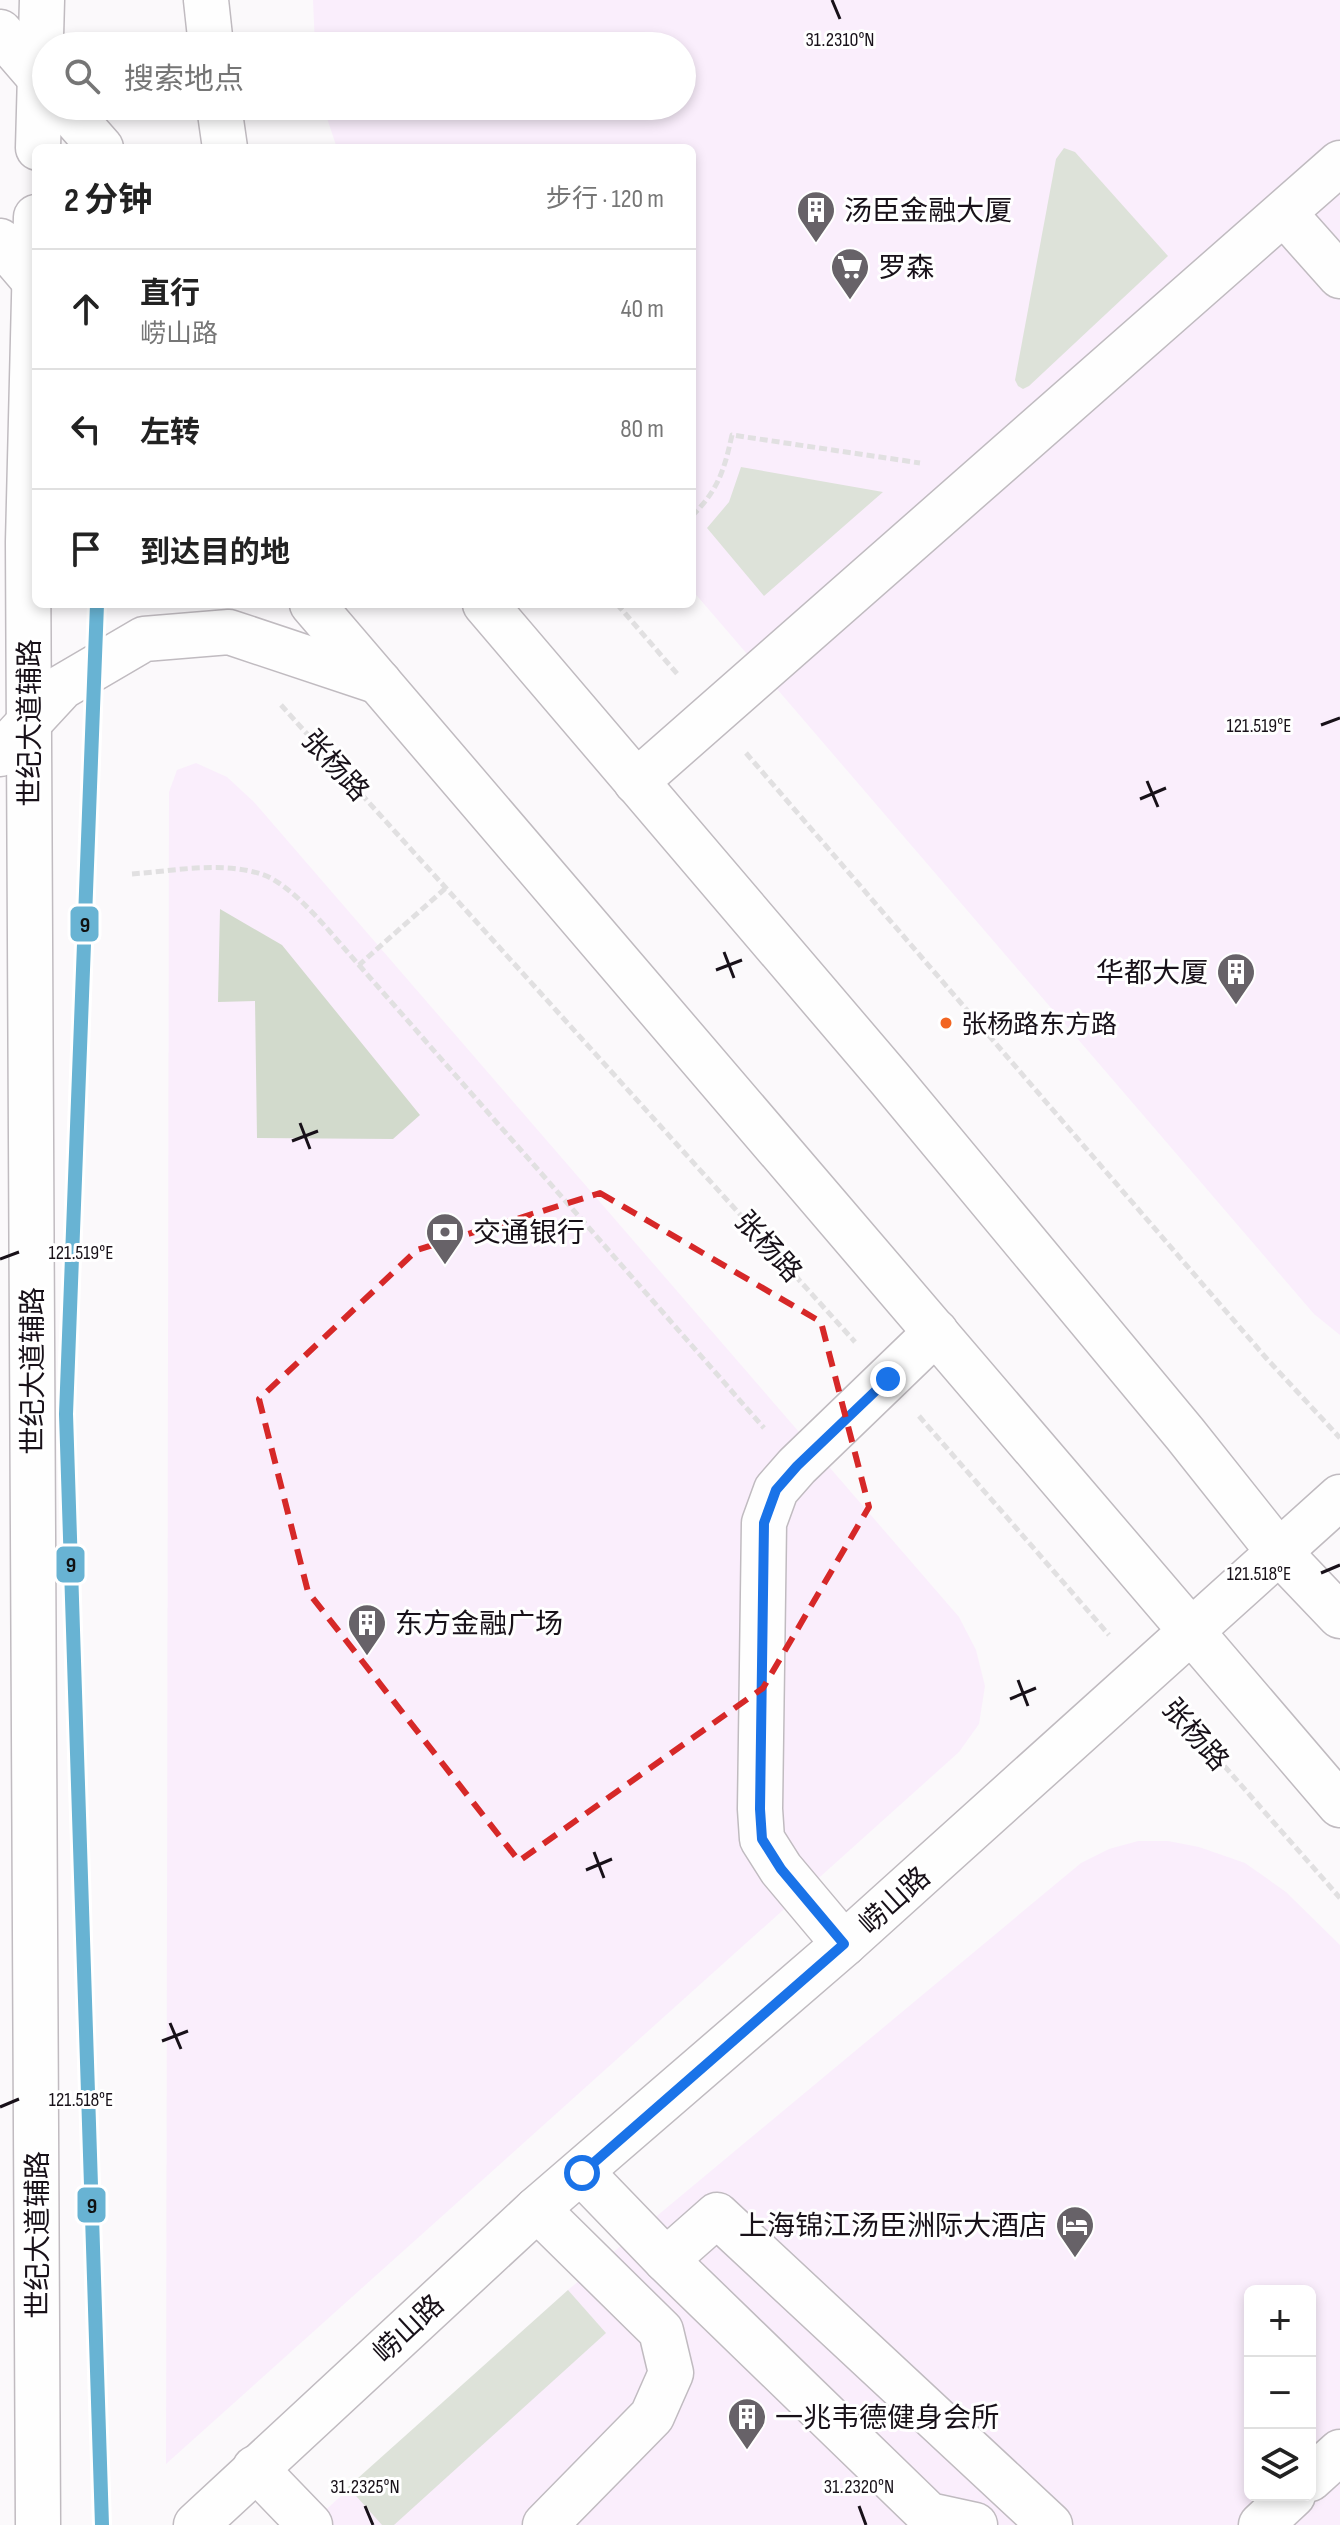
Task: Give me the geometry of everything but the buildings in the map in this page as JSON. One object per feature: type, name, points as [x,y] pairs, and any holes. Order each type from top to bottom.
[{"type":"street","points":[[42,0],[45,32]]},
{"type":"street","points":[[206,0],[209,32]]},
{"type":"street","points":[[0,32],[32,69]]},
{"type":"street","points":[[39,144],[44,120]]},
{"type":"street","points":[[76,120],[97,144]]},
{"type":"street","points":[[221,120],[224,144]]},
{"type":"street","points":[[636,782],[1340,163]]},
{"type":"street","points":[[1284,213],[1340,276]]},
{"type":"street","points":[[0,241],[32,278]]},
{"type":"street","name":"世纪大道辅路","points":[[32,367],[14,738],[38,2525]]},
{"type":"street","points":[[315,608],[1340,1805]]},
{"type":"street","points":[[488,608],[890,1079],[1278,1551],[1340,1616]]},
{"type":"street","points":[[14,738],[62,687],[144,639],[229,632],[379,682]]},
{"type":"street","points":[[844,1944],[781,1869],[762,1839],[764,1523],[776,1490],[797,1466],[936,1332]]},
{"type":"street","name":"崂山路","points":[[196,2525],[537,2209],[844,1944],[1340,1497]]},
{"type":"street","points":[[582,2173],[666,2260],[929,2515],[975,2525]]},
{"type":"street","points":[[537,2209],[661,2331],[671,2373],[652,2416],[545,2525]]},
{"type":"street","points":[[666,2260],[717,2215],[1050,2525]]},
{"type":"street","points":[[1316,2474],[1340,2452]]},
{"type":"street","points":[[255,2468],[310,2525]]},
{"type":"street","points":[[1261,2525],[1287,2501]]},
{"type":"path","points":[[696,512],[711,498],[726,461],[732,435],[932,465]]},
{"type":"path","points":[[620,608],[1267,1359],[1340,1438]]},
{"type":"path","name":"张杨路","points":[[277,700],[888,1379],[952,1457],[1340,1898]]},
{"type":"path","points":[[132,874],[223,868],[262,874],[294,895],[359,965],[797,1466]]},
{"type":"path","points":[[359,965],[447,887]]},
{"type":"highlighted area","points":[[600,1193],[821,1322],[869,1507],[763,1688],[519,1861],[308,1592],[259,1399],[417,1250]]},
{"type":"shaded area","points":[[313,0],[1340,0],[1340,1335],[1314,1314],[696,595],[696,144],[336,144],[328,120],[696,120],[696,32],[314,32]]},
{"type":"shaded area","points":[[1064,148],[1075,152],[1168,256],[1023,389],[1015,380],[1056,159]]},
{"type":"shaded area","points":[[741,467],[883,492],[764,596],[707,528],[729,502]]},
{"type":"shaded area","points":[[196,763],[227,777],[254,802],[959,1617],[976,1650],[985,1686],[979,1724],[959,1752],[166,2464],[169,792],[177,770]]},
{"type":"shaded area","points":[[220,909],[282,945],[420,1115],[393,1139],[257,1138],[255,1001],[218,1002]]},
{"type":"shaded area","points":[[1138,1841],[1168,1841],[1199,1847],[1245,1863],[1286,1892],[1340,1945],[1340,2525],[309,2525],[568,2290],[1081,1863],[1109,1849]]},
{"type":"shaded area","points":[[568,2290],[606,2333],[394,2525],[382,2525],[348,2487]]},
{"type":"transit line","name":"9","points":[[97,608],[66,1414],[102,2525]]},
{"type":"place","name":"汤臣金融大厦","points":[[816,244]]},
{"type":"place","name":"罗森","points":[[850,301]]},
{"type":"place","name":"华都大厦","points":[[1236,1006]]},
{"type":"place","name":"张杨路东方路","points":[[946,1023]]},
{"type":"place","name":"交通银行","points":[[445,1266]]},
{"type":"place","name":"东方金融广场","points":[[367,1657]]},
{"type":"place","name":"上海锦江汤臣洲际大酒店","points":[[1075,2259]]},
{"type":"place","name":"一兆韦德健身会所","points":[[747,2451]]},
{"type":"route","points":[[582,2173],[844,1944],[781,1869],[762,1839],[764,1523],[776,1490],[888,1379]]}]
